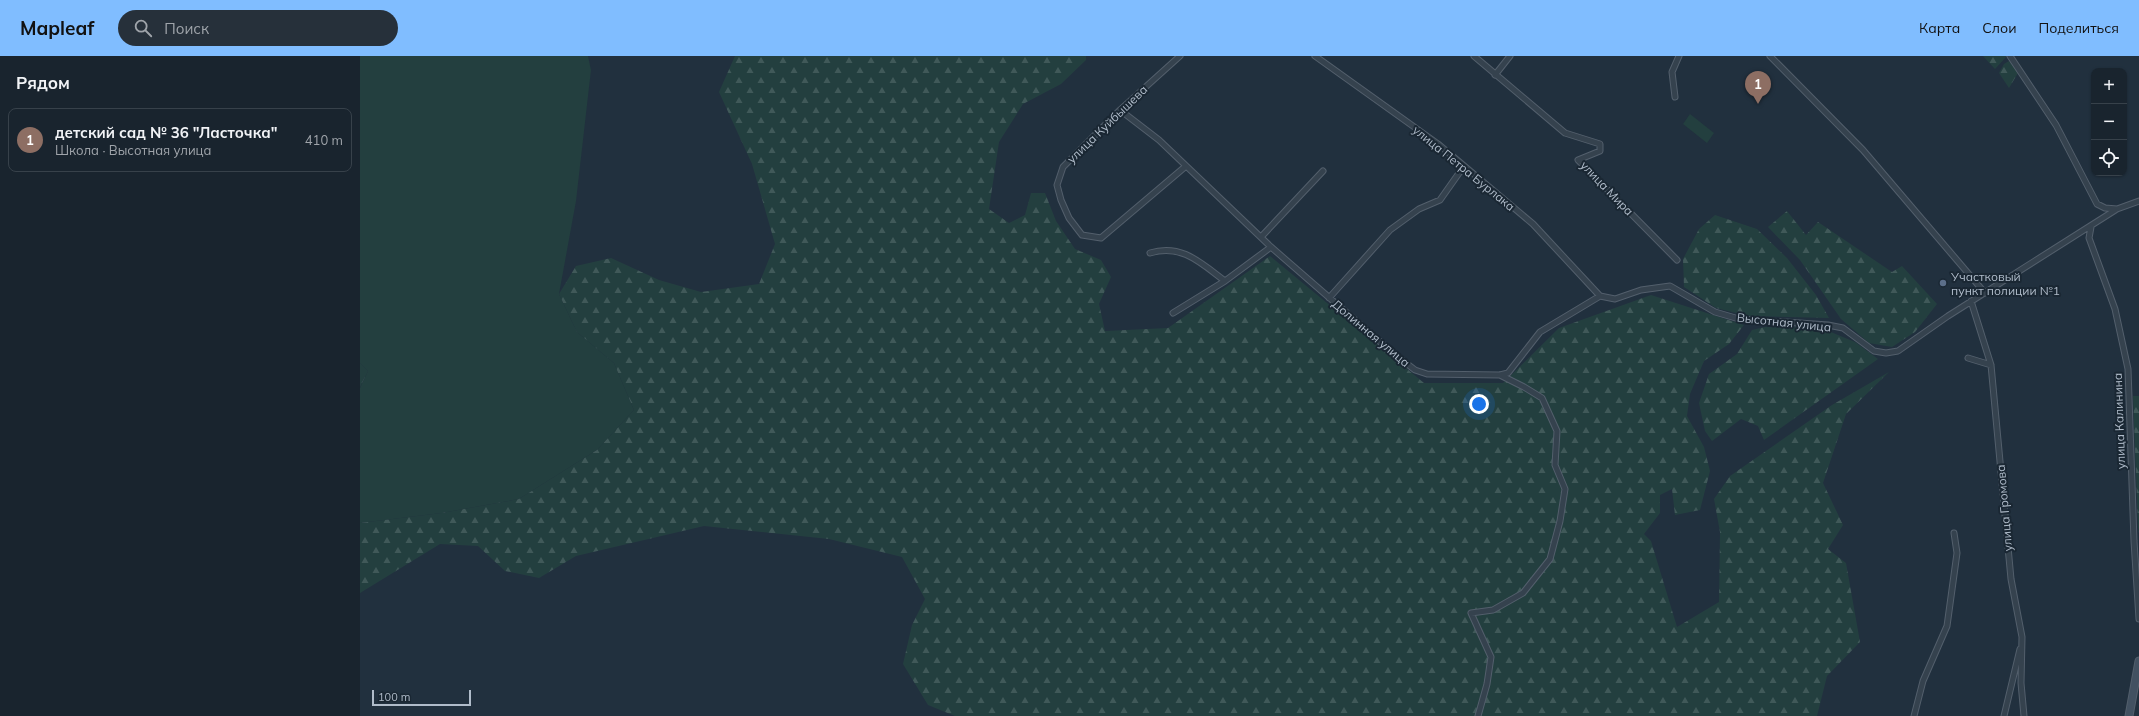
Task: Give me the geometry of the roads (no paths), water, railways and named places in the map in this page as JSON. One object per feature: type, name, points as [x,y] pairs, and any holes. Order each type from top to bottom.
[{"type":"main road","points":[[2129,716],[2139,661]]},
{"type":"main road","points":[[2132,716],[2139,678]]},
{"type":"street","name":"улица Куйбышева","points":[[1180,56],[1120,110],[1063,167],[1057,185],[1069,218],[1082,235],[1100,238],[1186,166]]},
{"type":"street","name":"улица Петра Бурлака","points":[[1315,56],[1438,144],[1533,224],[1600,296]]},
{"type":"street","name":"улица Мира","points":[[1474,56],[1565,133],[1600,144],[1600,151],[1578,160],[1677,260]]},
{"type":"street","points":[[1495,75],[1510,56]]},
{"type":"street","points":[[1675,96],[1672,72],[1679,56]]},
{"type":"street","points":[[1770,56],[1863,150],[1985,293]]},
{"type":"street","points":[[2010,56],[2056,125],[2097,204],[2105,208],[2118,209]]},
{"type":"street","name":"Долинная улица","points":[[1120,110],[1159,140],[1271,247],[1392,353],[1415,370],[1427,374],[1500,375]]},
{"type":"street","points":[[1329,298],[1390,230],[1419,209],[1440,200],[1464,166]]},
{"type":"street","points":[[1261,237],[1323,171]]},
{"type":"street","name":"Высотная улица","points":[[1600,296],[1616,299],[1641,290],[1670,286],[1715,312],[1739,319],[1828,325],[1843,328],[1874,351],[1886,353],[1898,352],[1971,301],[2118,209],[2139,201]]},
{"type":"street","name":"улица Калинина","points":[[2091,227],[2089,238],[2116,310],[2128,369],[2139,620]]},
{"type":"street","points":[[1173,312],[1226,280],[1271,247]]},
{"type":"street","points":[[1150,253],[1163,249],[1180,251],[1226,280]]},
{"type":"street","points":[[1500,375],[1508,373],[1540,332],[1600,296]]},
{"type":"street","name":"улица Громова","points":[[1971,301],[1991,364],[2011,579],[2022,637],[2021,683],[2024,716]]},
{"type":"street","points":[[1968,358],[1991,364]]},
{"type":"street","points":[[1478,716],[1488,684],[1491,657],[1471,613],[1493,610],[1523,593],[1550,559],[1560,521],[1565,489],[1555,465],[1558,431],[1542,398],[1500,375]]},
{"type":"street","points":[[1914,716],[1923,681],[1947,626],[1957,553],[1954,533]]},
{"type":"street","points":[[2004,716],[2022,637]]},
{"type":"place","name":"детский сад № 36 \"Ласточка\"","points":[[1758,104]]},
{"type":"place","name":"Участковый пункт полиции №1","points":[[1943,283]]}]
